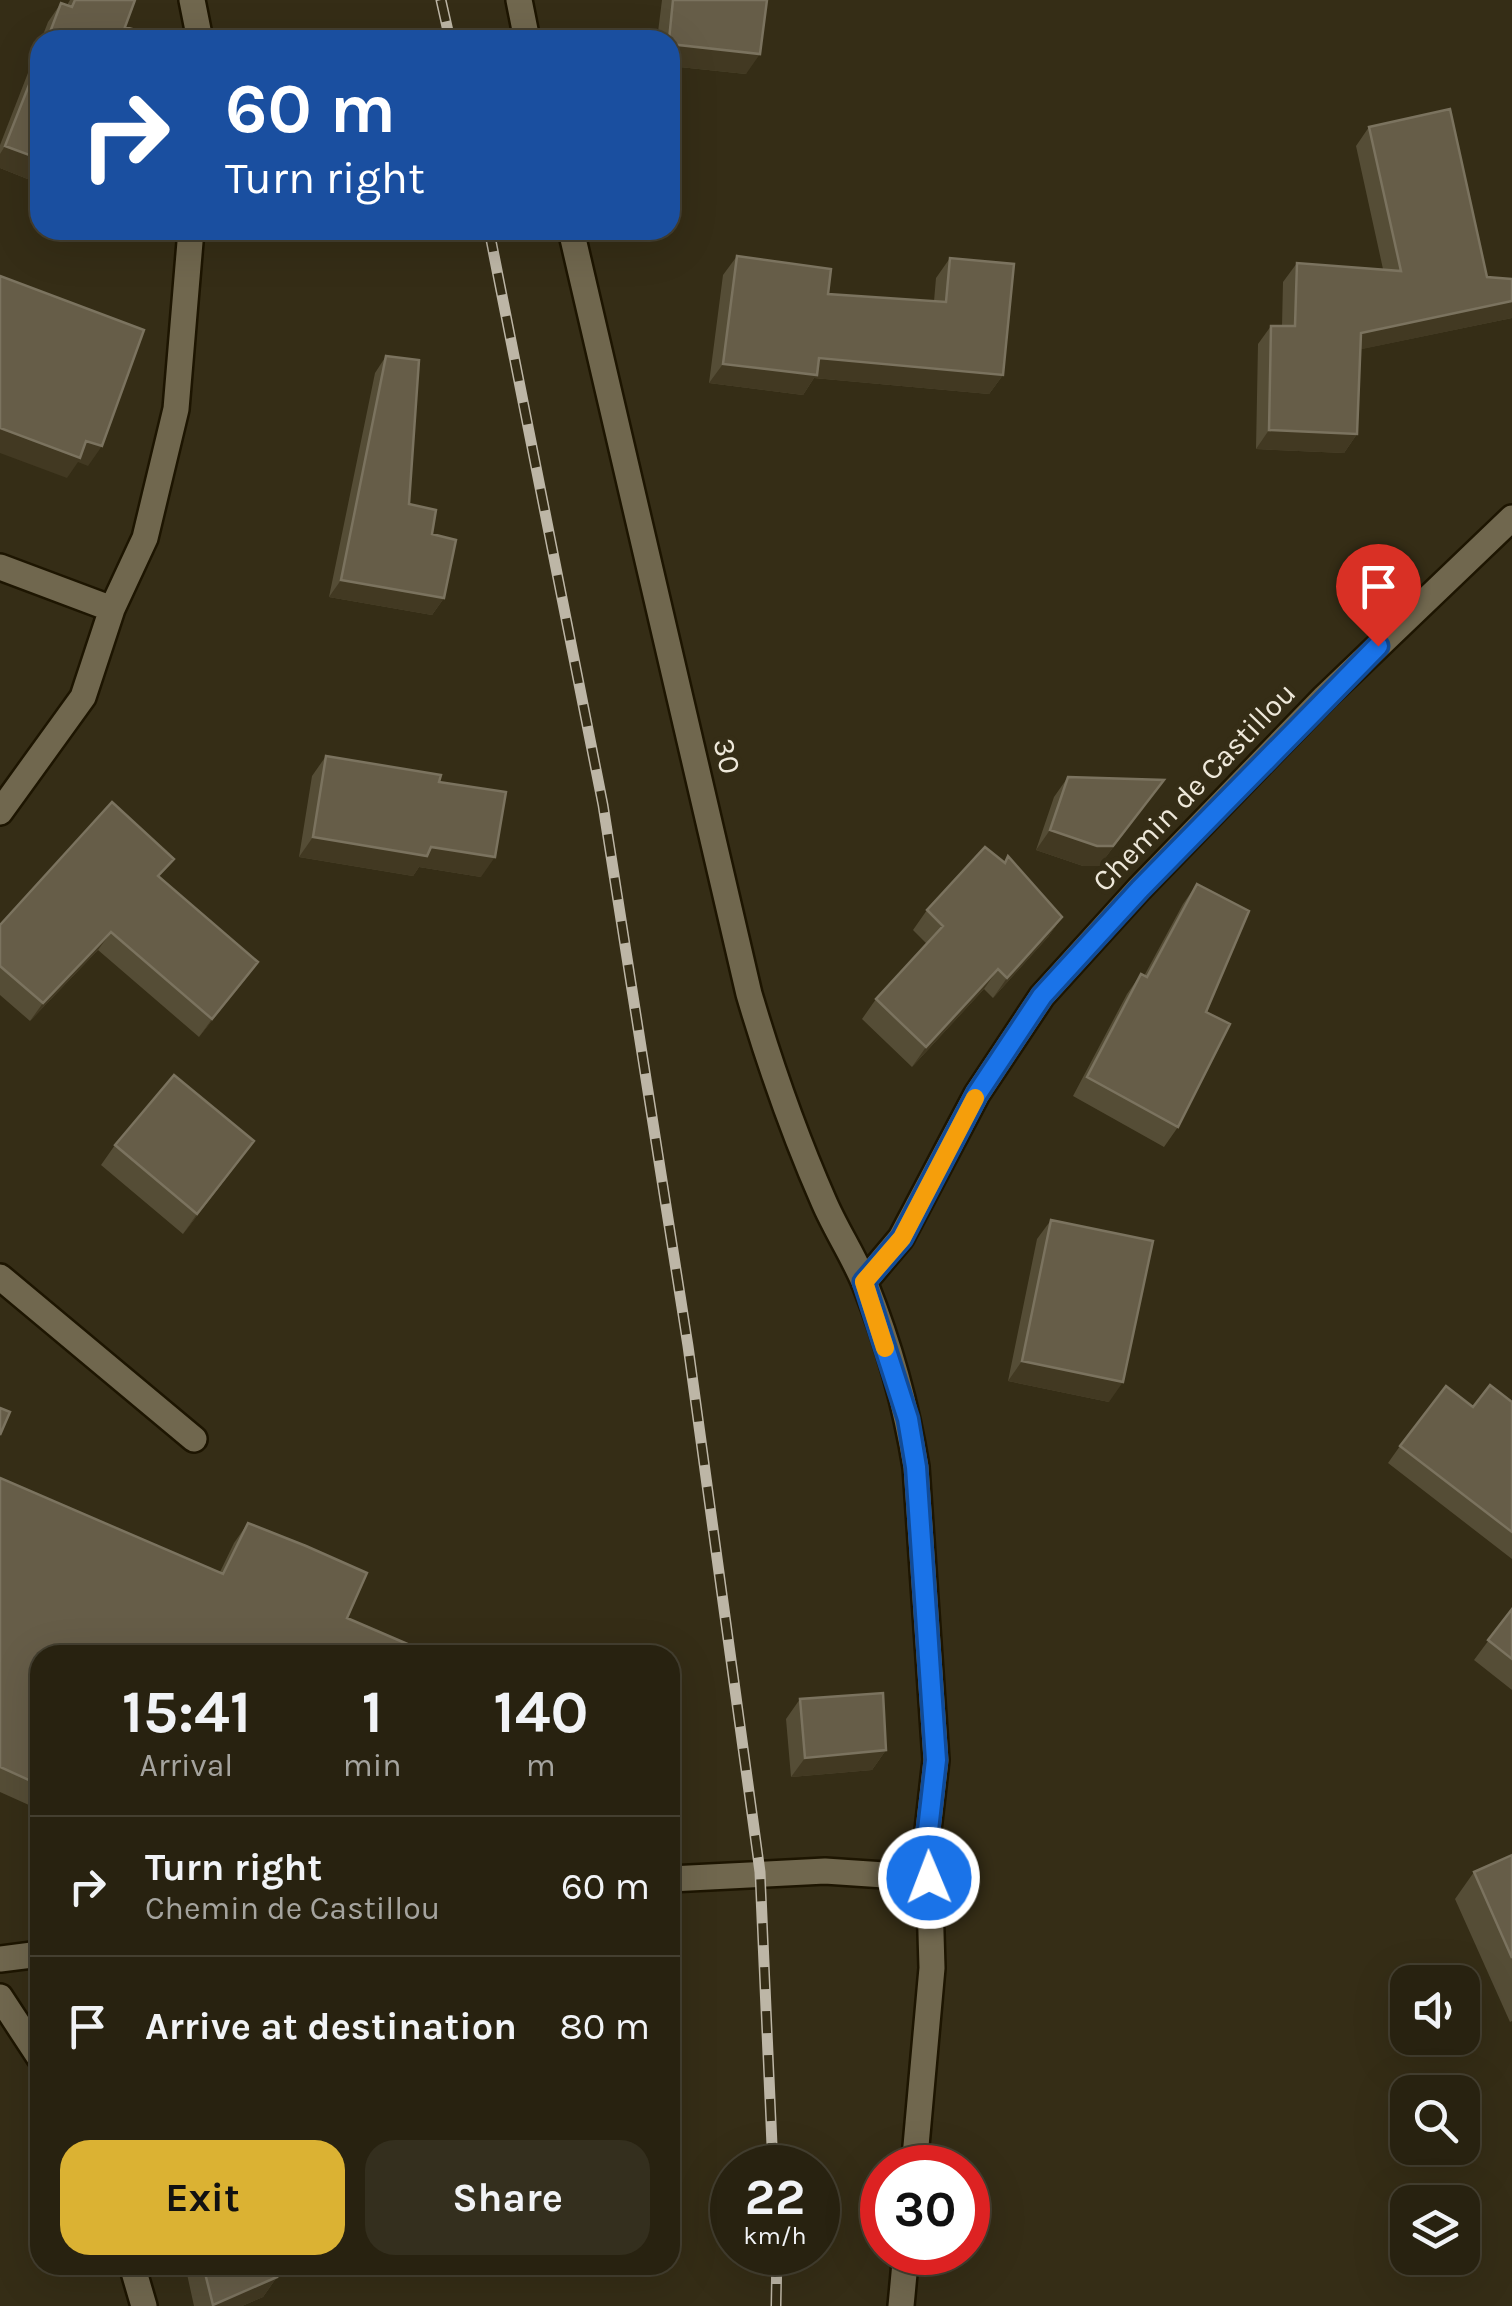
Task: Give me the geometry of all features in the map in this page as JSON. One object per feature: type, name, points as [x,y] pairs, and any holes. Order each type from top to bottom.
[{"type":"street","points":[[192,0],[198,30]]},
{"type":"street","points":[[519,0],[525,30]]},
{"type":"street","points":[[0,812],[82,697],[112,609],[145,538],[176,409],[190,240]]},
{"type":"street","name":"30","points":[[573,240],[749,994],[772,1072],[796,1134],[864,1282],[908,1419],[916,1467],[936,1760],[928,1830],[932,1968],[916,2145]]},
{"type":"street","name":"Chemin de Castillou","points":[[864,1282],[902,1238],[977,1094],[1042,996],[1325,697],[1512,518]]},
{"type":"street","points":[[0,568],[112,609]]},
{"type":"street","points":[[0,1277],[194,1439]]},
{"type":"street","points":[[680,1879],[825,1871],[929,1878]]},
{"type":"street","points":[[0,1959],[30,1955]]},
{"type":"street","points":[[0,1997],[30,2043]]},
{"type":"street","points":[[135,2275],[144,2306]]},
{"type":"street","points":[[901,2306],[904,2275]]},
{"type":"building","points":[[75,0],[135,0],[125,27],[136,30],[51,30],[61,3],[72,7]]},
{"type":"building","points":[[673,0],[767,0],[760,54],[680,45],[680,30],[670,30]]},
{"type":"building","points":[[30,82],[30,155],[5,146]]},
{"type":"building","points":[[1450,109],[1487,277],[1512,279],[1512,301],[1361,333],[1357,434],[1269,430],[1271,326],[1295,326],[1297,263],[1401,271],[1369,127]]},
{"type":"building","points":[[737,256],[831,269],[828,294],[946,302],[950,258],[1014,264],[1003,375],[819,358],[817,375],[723,364]]},
{"type":"building","points":[[0,276],[144,330],[102,446],[86,441],[80,458],[0,428]]},
{"type":"building","points":[[386,356],[419,360],[409,504],[436,510],[432,534],[456,540],[444,598],[341,580]]},
{"type":"building","points":[[326,756],[441,775],[439,782],[506,792],[495,857],[431,847],[427,856],[313,837]]},
{"type":"building","points":[[1068,777],[1164,780],[1113,846],[1097,846],[1050,830]]},
{"type":"building","points":[[112,802],[174,859],[158,876],[258,962],[212,1019],[111,932],[43,1003],[0,966],[0,925]]},
{"type":"building","points":[[985,847],[1005,863],[1008,856],[1062,917],[1007,978],[998,969],[926,1047],[876,999],[943,926],[927,910]]},
{"type":"building","points":[[1197,884],[1249,911],[1206,1012],[1230,1024],[1178,1127],[1087,1077],[1141,974],[1147,977]]},
{"type":"building","points":[[174,1075],[254,1141],[197,1214],[115,1145]]},
{"type":"building","points":[[1051,1220],[1153,1241],[1123,1382],[1022,1361]]},
{"type":"building","points":[[1490,1385],[1512,1402],[1512,1532],[1400,1446],[1446,1386],[1473,1407]]},
{"type":"building","points":[[0,1408],[10,1412],[0,1435]]},
{"type":"building","points":[[0,1478],[223,1574],[248,1523],[306,1546],[367,1573],[347,1618],[410,1645],[30,1645],[30,1780],[0,1767]]},
{"type":"building","points":[[1512,1609],[1512,1659],[1488,1640]]},
{"type":"building","points":[[883,1693],[886,1750],[805,1758],[800,1699]]},
{"type":"building","points":[[1512,1855],[1512,1958],[1474,1872]]},
{"type":"building","points":[[206,2275],[276,2275],[277,2277],[213,2305]]},
{"type":"railway","points":[[441,0],[448,30]]},
{"type":"railway","points":[[491,240],[603,805],[688,1346],[760,1872],[772,2145]]},
{"type":"railway","points":[[776,2306],[777,2275]]},
{"type":"slow traffic","points":[[885,1348],[864,1282],[902,1238],[975,1098]]},
{"type":"route","points":[[929,1878],[928,1830],[936,1760],[916,1467],[908,1419],[864,1282],[902,1238],[977,1094],[1042,996],[1140,889],[1378,646]]}]
